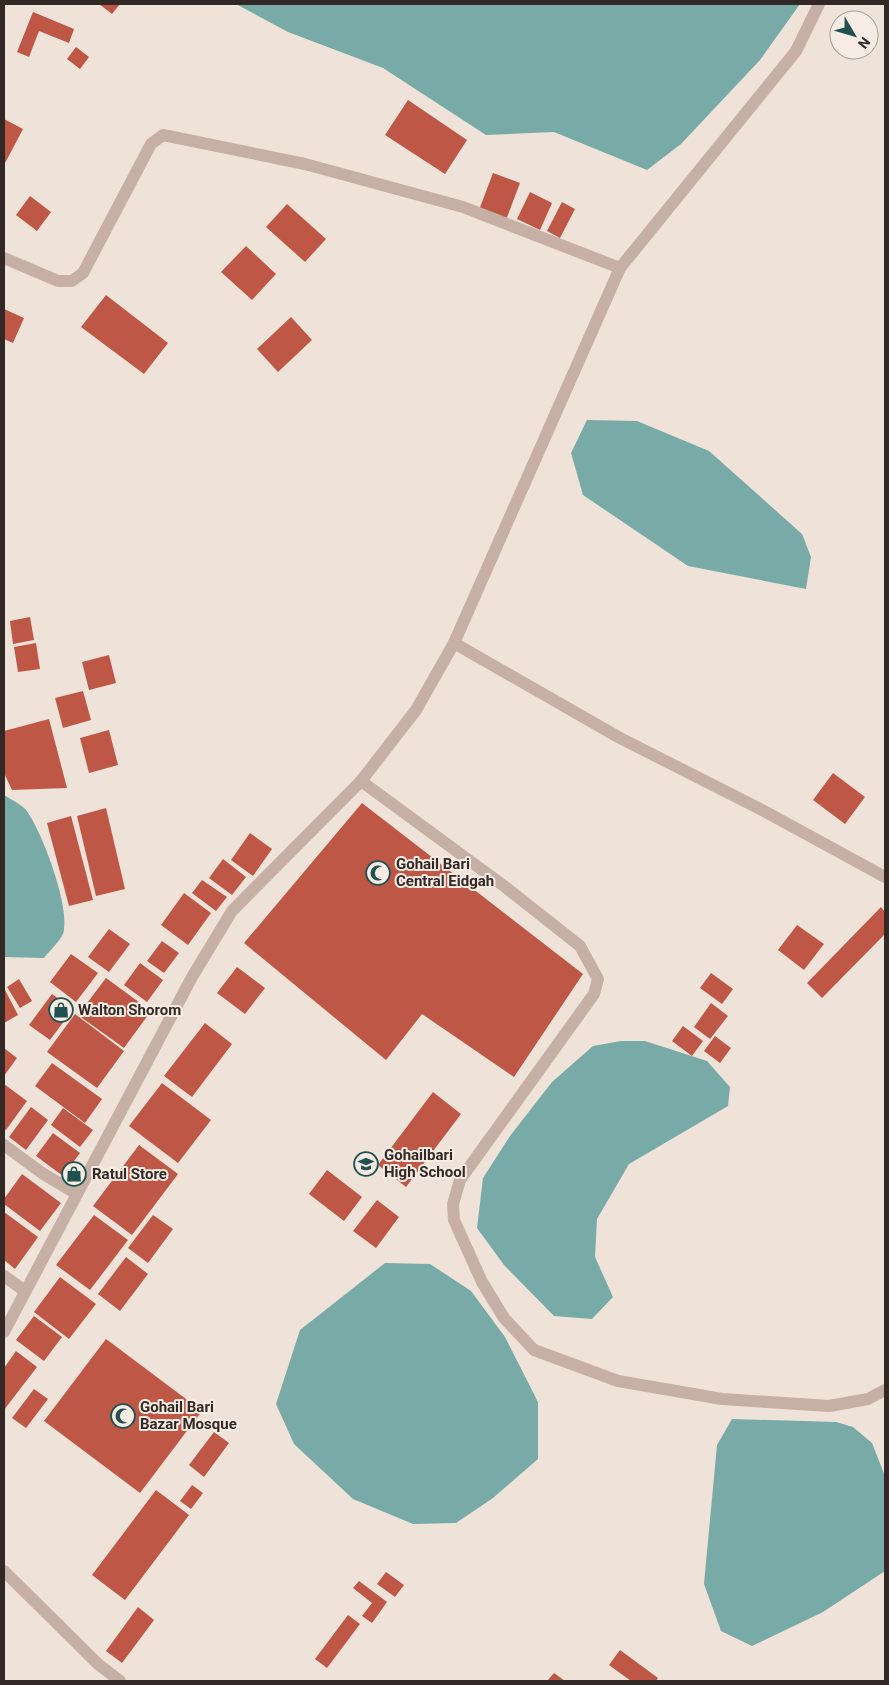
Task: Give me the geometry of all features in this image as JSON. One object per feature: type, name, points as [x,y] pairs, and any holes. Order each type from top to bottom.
[{"type":"street","points":[[4,1332],[192,977],[232,911],[361,780],[416,710],[454,643],[620,268],[796,51],[819,4]]},
{"type":"street","points":[[4,258],[58,281],[72,281],[83,273],[151,144],[163,135],[305,164],[464,207],[620,268]]},
{"type":"street","points":[[454,643],[620,738],[764,811],[885,877]]},
{"type":"street","points":[[361,780],[504,886],[580,946],[598,979],[594,994],[460,1180],[453,1204],[454,1220],[482,1282],[504,1318],[534,1350],[618,1380],[722,1399],[829,1406],[868,1399],[885,1390]]},
{"type":"street","points":[[4,1145],[42,1173],[77,1194]]},
{"type":"street","points":[[4,1276],[26,1291]]},
{"type":"street","points":[[4,1572],[98,1664],[120,1681]]},
{"type":"water","points":[[236,4],[800,4],[760,60],[681,144],[647,170],[554,132],[486,135],[383,68],[288,32]]},
{"type":"water","points":[[587,420],[637,421],[709,451],[802,534],[811,557],[806,589],[688,566],[583,495],[571,453]]},
{"type":"water","points":[[4,795],[24,808],[32,820],[46,850],[58,886],[62,903],[64,930],[59,941],[44,958],[4,957]]},
{"type":"water","points":[[621,1041],[645,1041],[707,1061],[730,1087],[728,1106],[629,1164],[597,1219],[595,1257],[613,1297],[592,1319],[554,1316],[504,1265],[477,1228],[483,1178],[510,1136],[552,1082],[593,1046]]},
{"type":"water","points":[[385,1263],[430,1264],[471,1291],[505,1337],[538,1402],[538,1459],[493,1498],[456,1523],[413,1524],[353,1499],[294,1444],[276,1404],[300,1330]]},
{"type":"water","points":[[732,1419],[836,1422],[853,1427],[872,1443],[885,1476],[885,1571],[823,1612],[752,1646],[721,1631],[704,1584],[717,1445]]},
{"type":"building","points":[[99,4],[120,4],[112,14]]},
{"type":"building","points":[[33,12],[74,29],[69,43],[39,31],[29,57],[17,52]]},
{"type":"building","points":[[76,47],[89,57],[80,69],[67,59]]},
{"type":"building","points":[[408,100],[467,140],[445,174],[385,135]]},
{"type":"building","points":[[4,119],[23,129],[4,165]]},
{"type":"building","points":[[493,173],[520,183],[506,220],[479,210]]},
{"type":"building","points":[[530,192],[552,203],[540,230],[517,219]]},
{"type":"building","points":[[30,196],[51,212],[37,231],[16,215]]},
{"type":"building","points":[[562,202],[575,209],[560,238],[547,231]]},
{"type":"building","points":[[287,204],[326,239],[305,262],[266,227]]},
{"type":"building","points":[[246,246],[276,274],[252,300],[221,272]]},
{"type":"building","points":[[106,295],[168,343],[144,374],[81,327]]},
{"type":"building","points":[[4,309],[24,318],[13,343],[4,339]]},
{"type":"building","points":[[291,317],[312,340],[278,372],[257,349]]},
{"type":"building","points":[[30,617],[34,640],[13,644],[10,621]]},
{"type":"building","points":[[36,643],[40,669],[18,672],[14,647]]},
{"type":"building","points":[[109,655],[116,683],[89,690],[82,662]]},
{"type":"building","points":[[83,691],[91,720],[63,728],[55,698]]},
{"type":"building","points":[[49,719],[67,788],[12,790],[4,773],[4,731]]},
{"type":"building","points":[[109,730],[118,765],[89,773],[80,738]]},
{"type":"building","points":[[833,773],[865,797],[845,824],[813,800]]},
{"type":"building","name":"Gohail Bari Central Eidgah","points":[[362,803],[583,974],[514,1077],[422,1014],[386,1060],[244,943]]},
{"type":"building","points":[[106,808],[125,889],[96,896],[77,816]]},
{"type":"building","points":[[71,816],[93,900],[69,906],[47,823]]},
{"type":"building","points":[[250,833],[272,849],[253,876],[231,860]]},
{"type":"building","points":[[223,859],[246,877],[232,895],[209,878]]},
{"type":"building","points":[[202,880],[227,897],[216,911],[192,893]]},
{"type":"building","points":[[184,893],[211,913],[188,945],[161,925]]},
{"type":"building","points":[[881,907],[885,912],[885,934],[822,998],[807,983]]},
{"type":"building","points":[[797,925],[824,944],[804,970],[778,950]]},
{"type":"building","points":[[109,929],[130,944],[109,972],[88,957]]},
{"type":"building","points":[[162,941],[179,953],[164,973],[147,961]]},
{"type":"building","points":[[71,954],[98,973],[76,1002],[50,982]]},
{"type":"building","points":[[140,963],[163,980],[147,1002],[124,985]]},
{"type":"building","points":[[237,967],[265,988],[245,1014],[217,993]]},
{"type":"building","points":[[711,973],[733,989],[722,1004],[700,988]]},
{"type":"building","points":[[106,978],[151,1011],[124,1048],[78,1015]]},
{"type":"building","points":[[19,979],[32,1001],[20,1008],[7,987]]},
{"type":"building","points":[[4,988],[18,1015],[4,1023]]},
{"type":"building","points":[[52,994],[73,1009],[50,1040],[29,1025]]},
{"type":"building","points":[[711,1003],[728,1016],[710,1039],[694,1027]]},
{"type":"building","points":[[75,1014],[124,1051],[97,1088],[47,1052]]},
{"type":"building","points":[[205,1023],[232,1044],[192,1097],[164,1076]]},
{"type":"building","points":[[683,1026],[703,1041],[692,1056],[672,1041]]},
{"type":"building","points":[[715,1036],[731,1048],[720,1063],[704,1051]]},
{"type":"building","points":[[4,1048],[17,1058],[4,1076]]},
{"type":"building","points":[[52,1063],[102,1099],[85,1123],[35,1086]]},
{"type":"building","points":[[162,1083],[211,1120],[178,1163],[129,1126]]},
{"type":"building","points":[[4,1084],[27,1101],[6,1130],[4,1129]]},
{"type":"building","points":[[433,1092],[461,1114],[406,1187],[378,1165]]},
{"type":"building","points":[[31,1107],[48,1120],[26,1150],[9,1137]]},
{"type":"building","points":[[63,1108],[93,1130],[80,1147],[51,1125]]},
{"type":"building","points":[[53,1133],[80,1153],[63,1176],[36,1156]]},
{"type":"building","points":[[139,1145],[178,1174],[132,1235],[93,1206]]},
{"type":"building","points":[[327,1170],[362,1197],[344,1221],[309,1194]]},
{"type":"building","points":[[22,1174],[61,1203],[40,1231],[4,1204],[4,1199]]},
{"type":"building","points":[[377,1200],[399,1217],[376,1248],[353,1231]]},
{"type":"building","points":[[4,1212],[38,1237],[15,1269],[4,1260]]},
{"type":"building","points":[[94,1215],[128,1240],[90,1290],[56,1265]]},
{"type":"building","points":[[153,1215],[173,1229],[148,1263],[128,1248]]},
{"type":"building","points":[[126,1257],[148,1274],[120,1311],[98,1294]]},
{"type":"building","points":[[60,1277],[96,1304],[69,1339],[34,1312]]},
{"type":"building","points":[[34,1316],[62,1337],[44,1361],[16,1340]]},
{"type":"building","name":"Gohail Bari Bazar Mosque","points":[[106,1339],[202,1411],[140,1493],[44,1421]]},
{"type":"building","points":[[16,1351],[37,1367],[4,1410],[4,1368]]},
{"type":"building","points":[[34,1389],[48,1399],[26,1428],[12,1418]]},
{"type":"building","points":[[214,1432],[229,1443],[204,1477],[189,1465]]},
{"type":"building","points":[[192,1485],[203,1493],[191,1509],[180,1501]]},
{"type":"building","points":[[156,1490],[189,1515],[125,1600],[92,1575]]},
{"type":"building","points":[[386,1572],[404,1585],[395,1597],[377,1584]]},
{"type":"building","points":[[359,1581],[387,1602],[372,1623],[362,1616],[372,1603],[353,1588]]},
{"type":"building","points":[[138,1607],[154,1620],[122,1663],[106,1651]]},
{"type":"building","points":[[348,1615],[360,1624],[327,1668],[315,1659]]},
{"type":"building","points":[[620,1650],[658,1678],[656,1681],[631,1681],[609,1665]]},
{"type":"building","points":[[554,1673],[565,1681],[547,1681]]},
{"type":"place","name":"Gohail Bari Central Eidgah","points":[[378,873]]},
{"type":"place","name":"Walton Shorom","points":[[61,1010]]},
{"type":"place","name":"Gohailbari High School","points":[[366,1164]]},
{"type":"place","name":"Ratul Store","points":[[74,1174]]},
{"type":"place","name":"Gohail Bari Bazar Mosque","points":[[123,1416]]}]
